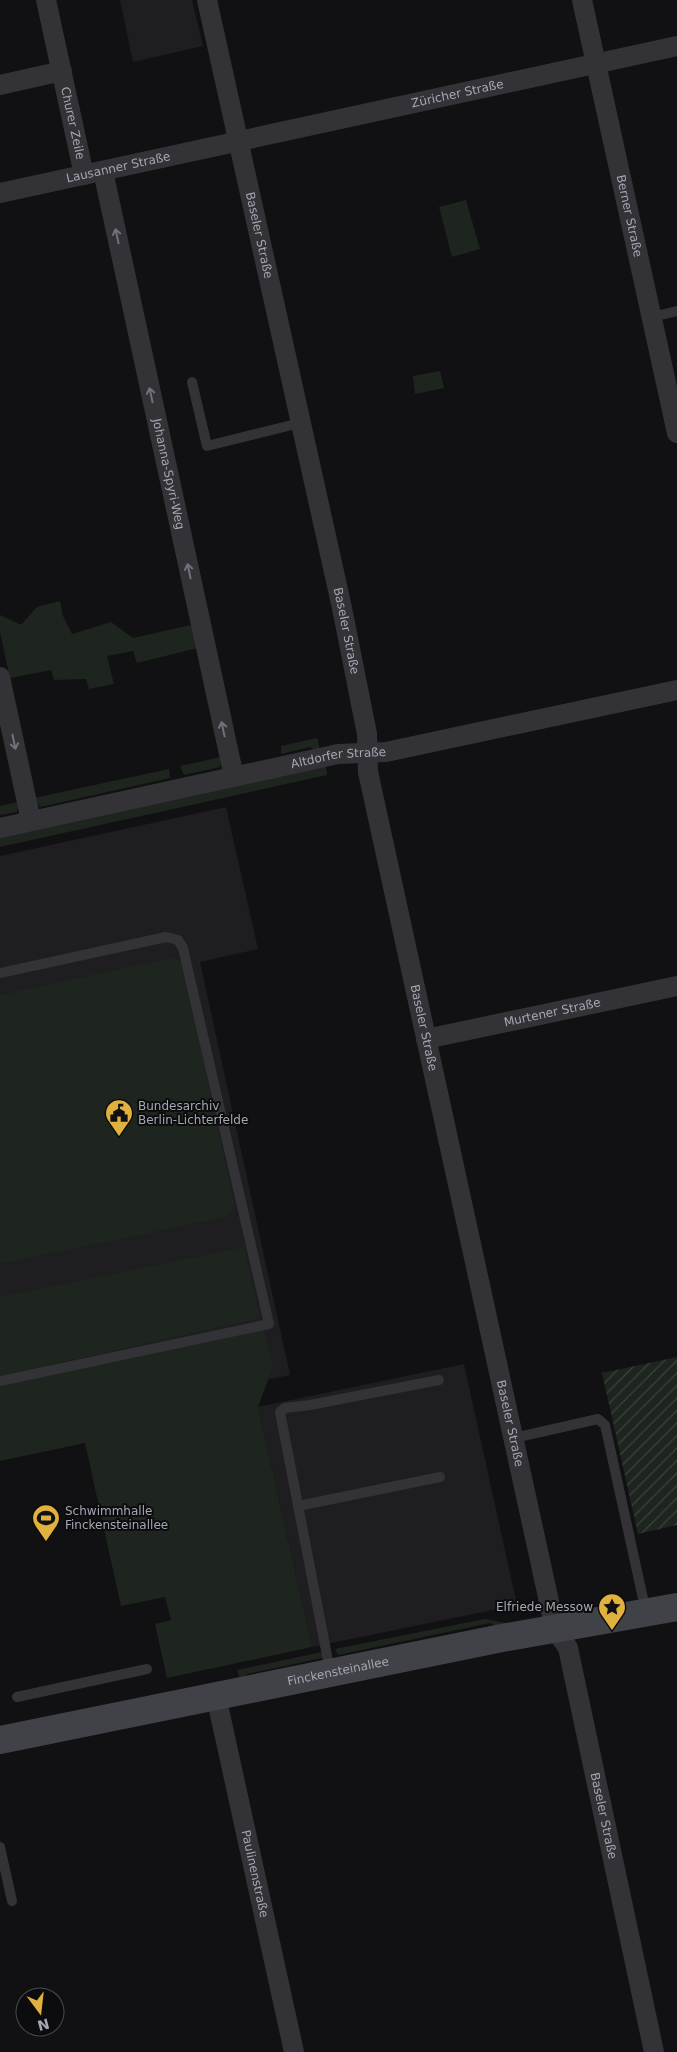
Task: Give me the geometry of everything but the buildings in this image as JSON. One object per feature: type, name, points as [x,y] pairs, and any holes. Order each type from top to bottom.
[{"type":"street","name":"Churer Zeile","points":[[46,0],[62,71],[94,173]]},
{"type":"street","name":"Baseler Straße","points":[[207,0],[344,617],[367,734],[368,772],[426,1039],[556,1629],[568,1648],[654,2052]]},
{"type":"street","name":"Berner Straße","points":[[582,0],[677,429]]},
{"type":"street","name":"Züricher Straße","points":[[238,142],[677,46]]},
{"type":"street","name":"Churer Zeile","points":[[0,85],[62,71]]},
{"type":"street","name":"Lausanner Straße","points":[[0,193],[238,142]]},
{"type":"street","name":"Johanna-Spyri-Weg","points":[[94,173],[234,777]]},
{"type":"street","points":[[0,678],[31,821]]},
{"type":"street","name":"Altdorfer Straße","points":[[0,828],[338,754],[386,752],[677,690]]},
{"type":"street","name":"Murtener Straße","points":[[426,1039],[677,986]]},
{"type":"street","name":"Finckensteinallee","points":[[0,1740],[330,1672],[677,1607]]},
{"type":"street","name":"Paulinenstraße","points":[[216,1696],[294,2052]]},
{"type":"lane","points":[[652,317],[677,311]]},
{"type":"lane","points":[[192,382],[207,446],[300,423]]},
{"type":"lane","points":[[0,973],[166,937],[178,940],[183,948],[269,1324],[0,1381]]},
{"type":"lane","points":[[330,1672],[280,1412],[285,1408],[310,1405],[439,1380]]},
{"type":"lane","points":[[514,1438],[598,1419],[603,1422],[646,1613]]},
{"type":"lane","points":[[298,1506],[440,1476]]},
{"type":"lane","points":[[17,1697],[147,1669]]},
{"type":"lane","points":[[0,1847],[12,1901]]},
{"type":"shaded area","points":[[120,0],[192,0],[203,46],[133,62]]},
{"type":"shaded area","points":[[466,200],[480,249],[452,257],[439,207]]},
{"type":"shaded area","points":[[440,371],[444,388],[415,394],[413,376]]},
{"type":"shaded area","points":[[60,601],[63,616],[72,634],[111,622],[133,638],[191,625],[202,647],[137,663],[133,651],[107,656],[114,684],[89,689],[86,679],[54,680],[51,670],[10,678],[0,632],[0,615],[22,624],[37,607]]},
{"type":"shaded area","points":[[317,738],[320,750],[316,751],[310,747],[281,754],[281,746]]},
{"type":"shaded area","points":[[221,757],[220,767],[184,775],[180,766]]},
{"type":"shaded area","points":[[326,766],[327,775],[0,847],[0,837]]},
{"type":"shaded area","points":[[169,769],[170,778],[40,807],[34,798]]},
{"type":"shaded area","points":[[18,802],[17,812],[0,815],[0,806]]},
{"type":"shaded area","name":"Bundesarchiv Berlin-Lichterfelde","points":[[226,807],[258,949],[200,962],[290,1375],[0,1436],[0,856]]},
{"type":"shaded area","points":[[171,958],[180,961],[184,967],[234,1204],[232,1212],[226,1217],[0,1264],[0,995]]},
{"type":"shaded area","points":[[244,1247],[260,1318],[0,1376],[0,1297]]},
{"type":"shaded area","points":[[264,1329],[273,1367],[258,1407],[312,1647],[167,1678],[155,1624],[171,1620],[165,1597],[121,1606],[85,1443],[0,1461],[0,1386]]},
{"type":"shaded area","points":[[677,1357],[677,1525],[638,1534],[602,1373]]},
{"type":"shaded area","points":[[464,1364],[517,1605],[312,1647],[258,1407]]},
{"type":"shaded area","points":[[485,1619],[510,1624],[499,1628],[490,1623],[338,1655],[335,1649]]},
{"type":"shaded area","points":[[322,1652],[322,1658],[247,1674],[241,1682],[237,1670]]},
{"type":"place","name":"Bundesarchiv Berlin-Lichterfelde","points":[[119,1137]]},
{"type":"place","name":"Schwimmhalle Finckensteinallee","points":[[46,1542]]},
{"type":"place","name":"Elfriede Messow","points":[[612,1631]]}]
